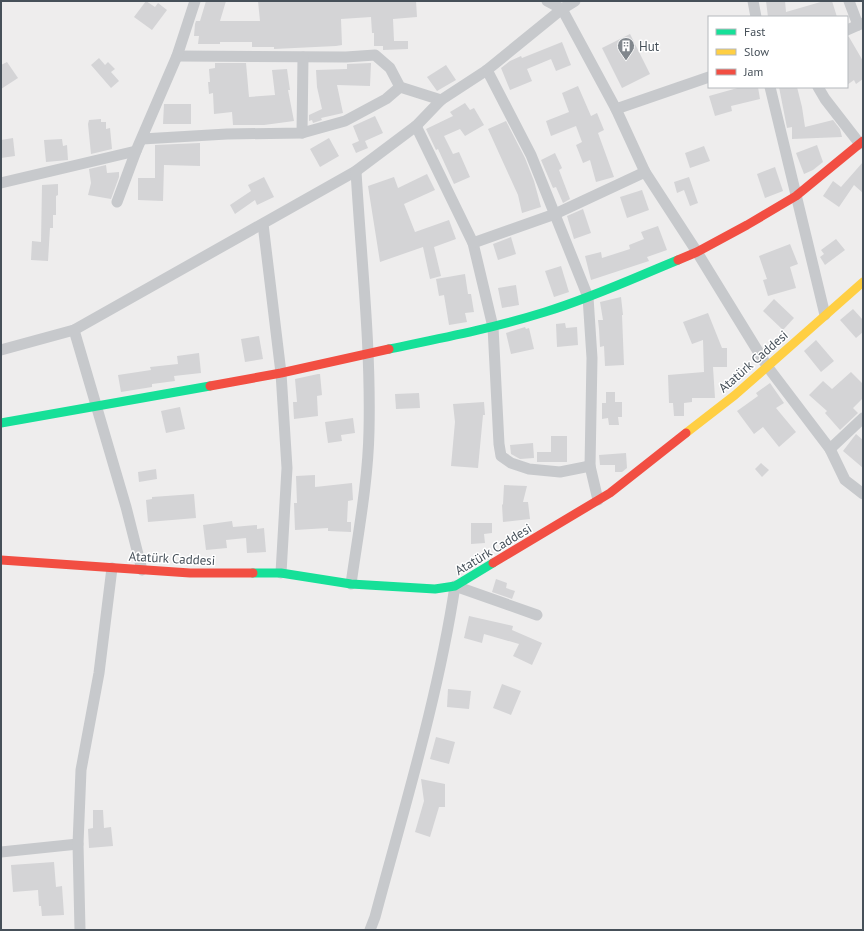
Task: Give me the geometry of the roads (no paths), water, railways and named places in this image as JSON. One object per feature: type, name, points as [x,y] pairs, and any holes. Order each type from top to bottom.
[{"type":"street","points":[[117,202],[136,151],[177,56],[195,1]]},
{"type":"street","points":[[547,1],[562,9],[616,109],[645,172],[697,252],[767,366],[830,450],[845,480],[863,494]]},
{"type":"street","points":[[1,350],[74,330],[356,171],[416,126],[441,100],[487,70],[562,9],[575,1]]},
{"type":"street","points":[[754,1],[756,16]]},
{"type":"street","points":[[848,30],[860,24],[849,1]]},
{"type":"street","points":[[177,56],[375,55],[390,68],[400,87],[441,100]]},
{"type":"street","points":[[302,133],[303,56]]},
{"type":"street","points":[[487,70],[531,155],[588,297],[592,358],[590,466],[598,500]]},
{"type":"street","points":[[616,109],[708,77]]},
{"type":"street","points":[[142,139],[227,134],[302,133],[345,121],[386,99],[400,87]]},
{"type":"street","points":[[770,88],[824,316]]},
{"type":"street","points":[[1,423],[281,373],[493,327],[546,312],[588,297],[697,252],[747,226],[796,196],[861,143],[825,100],[819,88]]},
{"type":"street","points":[[416,126],[473,243],[493,327],[499,444],[501,456],[511,463],[529,470],[560,472],[590,466]]},
{"type":"street","points":[[1,183],[136,151]]},
{"type":"street","points":[[351,584],[364,488],[369,432],[368,354],[356,171]]},
{"type":"street","points":[[473,243],[555,214],[645,172]]},
{"type":"street","points":[[263,224],[281,373],[287,468],[281,573]]},
{"type":"street","name":"Atatürk Caddesi","points":[[1,560],[190,573],[281,573],[351,584],[435,589],[455,586],[610,493],[728,400],[863,282]]},
{"type":"street","points":[[74,330],[98,406],[142,570]]},
{"type":"street","points":[[830,450],[863,418]]},
{"type":"street","points":[[80,930],[78,844],[80,770],[99,673],[112,568]]},
{"type":"street","points":[[370,930],[375,917],[408,793],[448,632],[455,586],[536,615]]},
{"type":"street","points":[[1,852],[78,844]]},
{"type":"place","name":"Hut","points":[[626,61]]}]
